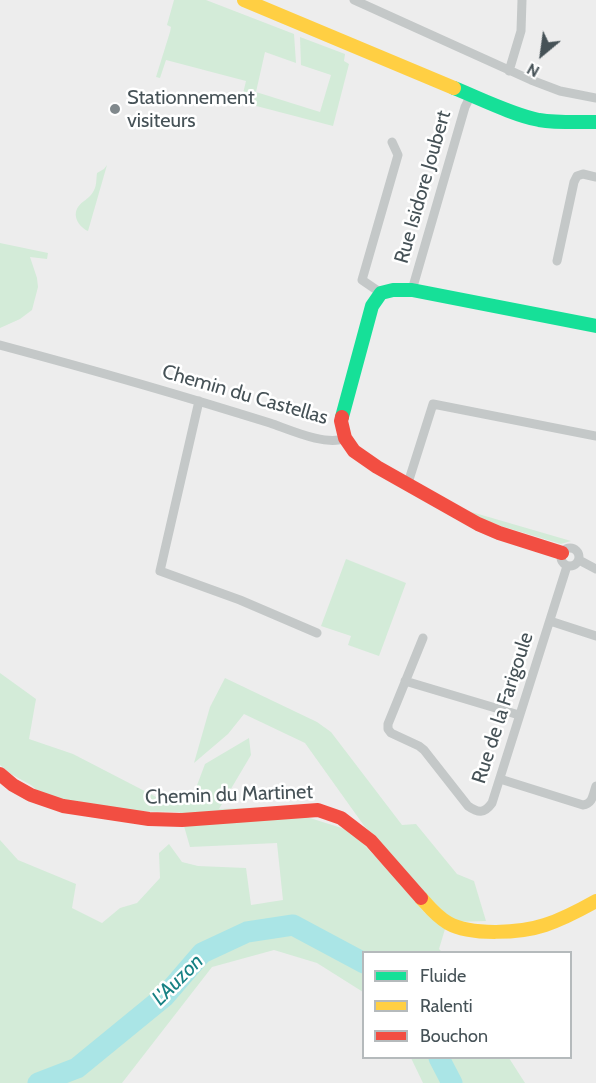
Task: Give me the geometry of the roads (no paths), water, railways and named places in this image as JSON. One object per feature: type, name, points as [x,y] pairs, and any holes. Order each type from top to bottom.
[{"type":"street","points":[[231,0],[279,15]]},
{"type":"street","points":[[244,0],[471,95],[538,120],[596,122]]},
{"type":"street","points":[[354,0],[509,71],[560,91],[596,98]]},
{"type":"street","points":[[509,71],[521,31],[522,0]]},
{"type":"street","name":"Rue Isidore Joubert","points":[[412,290],[462,118],[471,95]]},
{"type":"street","points":[[381,293],[363,280],[398,155],[392,142]]},
{"type":"street","points":[[557,261],[574,182],[577,176],[583,174],[596,177]]},
{"type":"street","points":[[345,438],[341,421],[372,306],[381,293],[393,290],[412,290],[596,326]]},
{"type":"street","name":"Chemin du Castellas","points":[[0,345],[199,401],[322,440],[345,438],[354,451],[377,467],[478,524],[565,559]]},
{"type":"street","points":[[199,401],[160,571],[240,600],[317,633]]},
{"type":"street","points":[[408,483],[433,405],[596,436]]},
{"type":"street","points":[[567,548],[574,548],[579,553],[579,560],[574,565],[565,559],[567,548]]},
{"type":"street","name":"Rue de la Farigoule","points":[[423,638],[388,723],[388,729],[391,733],[424,750],[468,806],[476,811],[482,811],[492,803],[500,779],[550,621],[565,559]]},
{"type":"street","points":[[579,560],[596,569]]},
{"type":"street","points":[[550,621],[596,636]]},
{"type":"street","points":[[405,681],[519,715]]},
{"type":"street","name":"Chemin du Martinet","points":[[0,774],[13,785],[31,795],[63,806],[149,819],[182,820],[318,810],[341,818],[371,841],[432,911],[450,924],[468,929],[493,932],[545,925],[596,901]]},
{"type":"street","points":[[500,779],[583,805],[591,802],[596,786]]},
{"type":"waterway","name":"L'Auzon","points":[[38,1083],[77,1068],[165,996],[202,953],[247,932],[293,925],[362,962]]},
{"type":"waterway","name":"L'Auzon","points":[[440,1059],[452,1083]]},
{"type":"place","name":"Stationnement visiteurs","points":[[115,109]]}]
